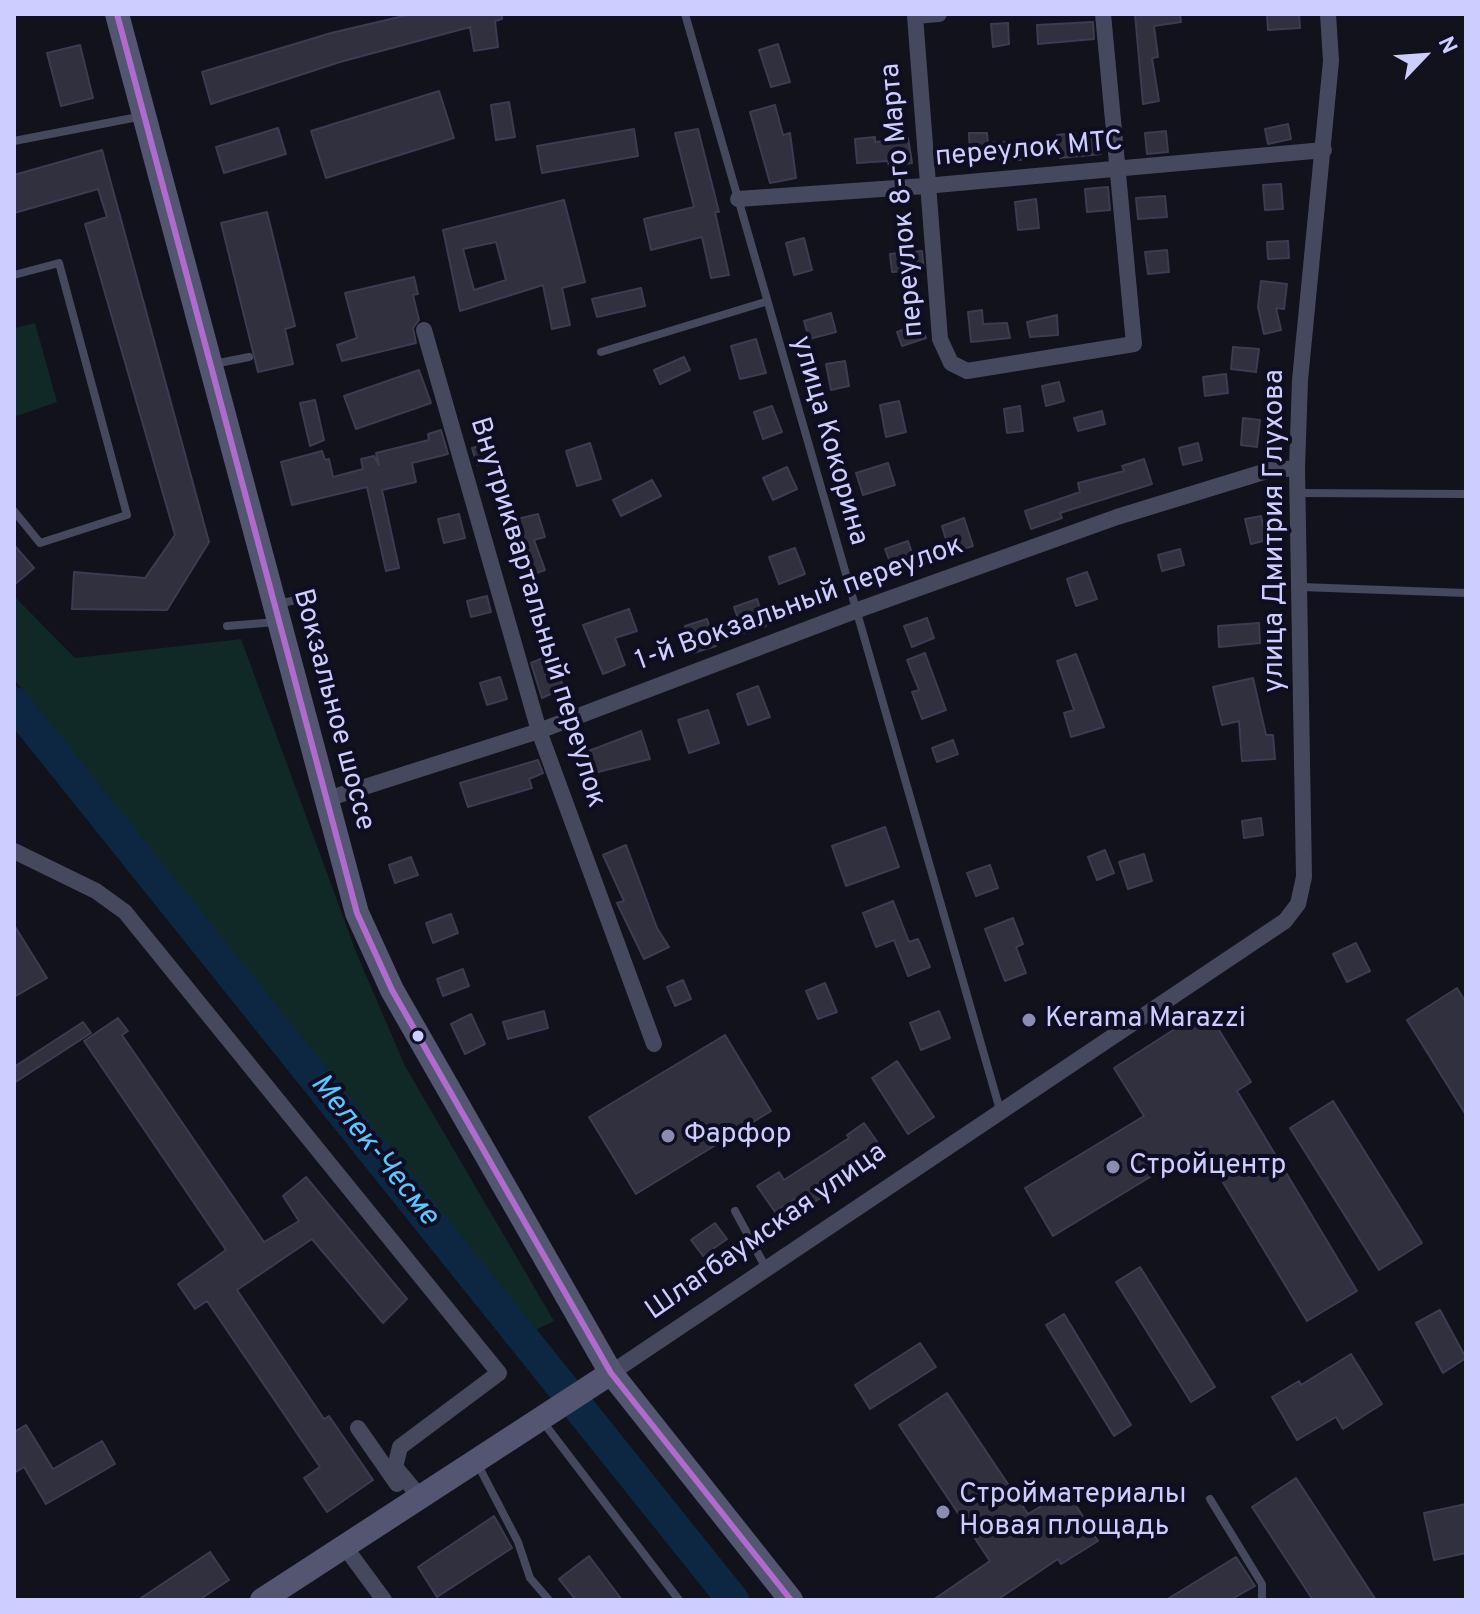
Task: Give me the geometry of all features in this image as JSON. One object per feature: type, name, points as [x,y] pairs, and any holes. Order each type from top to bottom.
[{"type":"main road","name":"Вокзальное шоссе","points":[[117,14],[210,366],[232,483],[275,614],[357,913],[392,990],[603,1378],[791,1600]]},
{"type":"main road","name":"Шлагбаумская улица","points":[[262,1600],[603,1378]]},
{"type":"street","name":"переулок 8-го Марта","points":[[939,14],[915,16],[925,186],[940,339],[951,363],[967,371],[1134,344],[1103,14]]},
{"type":"street","name":"улица Дмитрия Глухова","points":[[1298,904],[1304,877],[1297,468],[1300,380],[1331,61],[1328,14]]},
{"type":"street","name":"переулок МТС","points":[[738,199],[925,186],[1324,150]]},
{"type":"street","name":"Внутриквартальный переулок","points":[[424,330],[539,731],[654,1044]]},
{"type":"street","name":"1-й Вокзальный переулок","points":[[324,800],[539,731],[855,611],[1117,517],[1270,470],[1297,468]]},
{"type":"street","points":[[14,851],[96,891],[125,912],[499,1373],[400,1447],[392,1469]]},
{"type":"street","name":"Шлагбаумская улица","points":[[603,1378],[1285,921],[1298,904]]},
{"type":"street","points":[[358,1428],[417,1501]]},
{"type":"street","points":[[345,1547],[384,1600]]},
{"type":"lane","name":"улица Кокорина","points":[[685,14],[765,302],[1000,1110]]},
{"type":"lane","points":[[14,141],[143,115]]},
{"type":"lane","points":[[14,275],[59,263],[127,515],[40,543],[14,511]]},
{"type":"lane","points":[[601,352],[765,302]]},
{"type":"lane","points":[[210,366],[249,357]]},
{"type":"lane","points":[[1297,493],[1466,494]]},
{"type":"lane","points":[[1301,587],[1466,593]]},
{"type":"lane","points":[[227,626],[275,614],[315,596]]},
{"type":"lane","points":[[735,1211],[767,1269]]},
{"type":"lane","points":[[546,1414],[679,1600]]},
{"type":"lane","points":[[476,1462],[518,1542],[530,1578],[549,1600]]},
{"type":"lane","points":[[1210,1499],[1262,1584],[1262,1600]]},
{"type":"green space","points":[[35,323],[57,402],[14,417],[14,328]]},
{"type":"green space","points":[[14,596],[75,658],[241,639],[356,952],[405,1066],[554,1321],[529,1333],[14,679]]},
{"type":"building","points":[[412,14],[502,14],[502,19],[495,21],[498,47],[474,51],[470,27],[340,62],[211,104],[202,72],[331,33]]},
{"type":"building","points":[[1135,14],[1180,14],[1181,22],[1154,26],[1158,57],[1152,58],[1159,101],[1143,104]]},
{"type":"building","points":[[1267,14],[1299,14],[1300,28],[1268,30]]},
{"type":"building","points":[[1093,22],[1094,39],[1038,44],[1037,25]]},
{"type":"building","points":[[1008,23],[1009,44],[993,47],[991,24]]},
{"type":"building","points":[[778,44],[790,82],[771,87],[759,50]]},
{"type":"building","points":[[80,45],[93,98],[61,106],[47,53]]},
{"type":"building","points":[[439,91],[454,138],[326,178],[311,131]]},
{"type":"building","points":[[509,102],[515,137],[496,140],[491,105]]},
{"type":"building","points":[[775,105],[783,135],[790,133],[796,178],[770,183],[750,112]]},
{"type":"building","points":[[1288,124],[1291,139],[1268,144],[1265,129]]},
{"type":"building","points":[[278,128],[286,154],[224,173],[216,147]]},
{"type":"building","points":[[634,129],[638,156],[542,173],[537,146]]},
{"type":"building","points":[[698,129],[719,212],[715,212],[729,275],[711,278],[702,237],[651,250],[644,219],[694,207],[675,133]]},
{"type":"building","points":[[1166,131],[1168,152],[1147,154],[1145,133]]},
{"type":"building","points":[[969,133],[987,133],[988,143],[1019,141],[1021,160],[970,158]]},
{"type":"building","points":[[1075,133],[1076,138],[1099,136],[1101,154],[1060,158],[1057,135]]},
{"type":"building","points":[[875,137],[875,142],[908,138],[912,163],[889,166],[888,161],[857,163],[855,139]]},
{"type":"building","points":[[102,150],[209,542],[167,610],[72,609],[74,572],[145,578],[175,535],[85,224],[107,217],[98,189],[14,213],[14,175]]},
{"type":"building","points":[[1281,184],[1283,209],[1265,210],[1263,185]]},
{"type":"building","points":[[1108,187],[1110,210],[1087,212],[1085,189]]},
{"type":"building","points":[[1165,196],[1167,217],[1138,219],[1136,198]]},
{"type":"building","points":[[1036,199],[1039,228],[1018,230],[1015,202]]},
{"type":"building","points":[[564,200],[585,282],[562,288],[570,325],[552,329],[543,285],[460,311],[443,230]],"holes":[[[496,242],[506,280],[474,290],[463,249]]]},
{"type":"building","points":[[267,212],[295,326],[285,329],[293,364],[258,372],[221,223]]},
{"type":"building","points":[[804,238],[812,270],[794,275],[786,243]]},
{"type":"building","points":[[1288,241],[1289,258],[1268,259],[1267,242]]},
{"type":"building","points":[[1167,250],[1169,272],[1148,274],[1145,252]]},
{"type":"building","points":[[922,251],[924,270],[892,272],[890,254]]},
{"type":"building","points":[[414,277],[418,294],[413,295],[419,320],[413,328],[416,343],[342,361],[337,345],[357,338],[345,293]]},
{"type":"building","points":[[1261,281],[1287,284],[1284,309],[1276,308],[1281,330],[1264,334],[1258,307]]},
{"type":"building","points":[[641,288],[645,306],[597,317],[592,299]]},
{"type":"building","points":[[982,310],[983,324],[1007,323],[1010,338],[971,342],[968,312]]},
{"type":"building","points":[[831,313],[836,332],[809,339],[804,321]]},
{"type":"building","points":[[1057,315],[1058,335],[1030,337],[1027,322]]},
{"type":"building","points":[[920,323],[926,338],[902,346],[897,332]]},
{"type":"building","points":[[756,339],[766,373],[740,379],[731,346]]},
{"type":"building","points":[[1233,347],[1259,349],[1256,372],[1231,369]]},
{"type":"building","points":[[684,357],[690,370],[660,384],[654,370]]},
{"type":"building","points":[[845,361],[849,386],[831,390],[826,364]]},
{"type":"building","points":[[419,370],[431,403],[356,429],[344,396]]},
{"type":"building","points":[[1226,374],[1228,393],[1205,396],[1203,377]]},
{"type":"building","points":[[1059,382],[1064,401],[1046,406],[1042,386]]},
{"type":"building","points":[[315,400],[324,440],[310,446],[300,403]]},
{"type":"building","points":[[899,401],[906,432],[886,437],[880,405]]},
{"type":"building","points":[[772,406],[782,432],[763,439],[754,412]]},
{"type":"building","points":[[1020,406],[1023,431],[1007,433],[1004,409]]},
{"type":"building","points":[[1102,411],[1105,424],[1078,431],[1074,418]]},
{"type":"building","points":[[1243,418],[1260,420],[1257,447],[1241,445]]},
{"type":"building","points":[[441,430],[448,454],[412,463],[416,482],[382,490],[399,568],[386,571],[367,487],[292,505],[281,462],[322,451],[325,460],[329,459],[333,477],[363,469],[361,459],[374,456],[379,465],[376,453],[429,440],[428,434]]},
{"type":"building","points":[[493,443],[498,460],[477,465],[472,448]]},
{"type":"building","points":[[590,443],[601,479],[577,486],[566,451]]},
{"type":"building","points":[[1198,443],[1202,460],[1183,465],[1179,448]]},
{"type":"building","points":[[1144,459],[1152,484],[1060,513],[1062,518],[1031,529],[1025,511],[1080,492],[1078,483],[1124,471],[1122,466]]},
{"type":"building","points":[[888,463],[895,485],[863,495],[856,473]]},
{"type":"building","points":[[787,467],[797,489],[773,500],[763,478]]},
{"type":"building","points":[[652,480],[661,496],[621,516],[613,500]]},
{"type":"building","points":[[459,514],[465,538],[444,543],[438,519]]},
{"type":"building","points":[[538,514],[545,537],[534,540],[545,570],[528,576],[517,544],[512,546],[505,522]]},
{"type":"building","points":[[1261,516],[1267,540],[1251,544],[1245,519]]},
{"type":"building","points":[[964,518],[973,546],[950,553],[942,526]]},
{"type":"building","points":[[908,541],[915,562],[893,570],[885,549]]},
{"type":"building","points":[[14,545],[34,568],[14,585]]},
{"type":"building","points":[[795,548],[805,574],[779,584],[769,557]]},
{"type":"building","points":[[1180,549],[1184,565],[1162,571],[1158,555]]},
{"type":"building","points":[[1087,572],[1097,599],[1076,606],[1067,579]]},
{"type":"building","points":[[487,596],[491,612],[471,617],[467,601]]},
{"type":"building","points":[[757,599],[766,626],[743,633],[734,607]]},
{"type":"building","points":[[629,609],[637,631],[615,638],[625,665],[603,674],[583,625]]},
{"type":"building","points":[[927,618],[934,638],[912,647],[904,626]]},
{"type":"building","points":[[707,619],[716,646],[693,653],[685,626]]},
{"type":"building","points":[[1259,623],[1260,643],[1219,647],[1218,626]]},
{"type":"building","points":[[925,653],[946,710],[922,719],[912,692],[919,690],[907,660]]},
{"type":"building","points":[[1076,654],[1104,727],[1071,737],[1064,713],[1074,710],[1057,661]]},
{"type":"building","points":[[550,655],[564,688],[542,698],[531,663]]},
{"type":"building","points":[[500,677],[507,699],[487,705],[480,683]]},
{"type":"building","points":[[1253,678],[1266,735],[1273,735],[1275,759],[1242,761],[1239,721],[1222,725],[1213,687]]},
{"type":"building","points":[[758,686],[770,717],[748,725],[737,694]]},
{"type":"building","points":[[708,710],[719,743],[689,753],[678,720]]},
{"type":"building","points":[[641,731],[650,759],[594,773],[586,752]]},
{"type":"building","points":[[953,740],[958,754],[937,762],[932,748]]},
{"type":"building","points":[[538,760],[543,773],[529,779],[532,788],[468,807],[460,783]]},
{"type":"building","points":[[1261,818],[1263,835],[1244,838],[1242,821]]},
{"type":"building","points":[[885,827],[899,867],[846,886],[832,846]]},
{"type":"building","points":[[626,845],[657,928],[669,947],[644,959],[617,903],[624,901],[603,855]]},
{"type":"building","points":[[1105,850],[1114,873],[1097,880],[1088,857]]},
{"type":"building","points":[[1144,854],[1152,881],[1128,889],[1119,862]]},
{"type":"building","points":[[411,857],[418,875],[395,883],[389,865]]},
{"type":"building","points":[[990,865],[998,888],[976,896],[967,873]]},
{"type":"building","points":[[893,901],[909,942],[918,939],[930,967],[908,976],[894,940],[876,947],[863,913]]},
{"type":"building","points":[[451,914],[458,933],[433,943],[426,923]]},
{"type":"building","points":[[1013,918],[1023,944],[1016,947],[1026,973],[1005,981],[985,929]]},
{"type":"building","points":[[14,925],[47,978],[14,997]]},
{"type":"building","points":[[1356,943],[1370,971],[1347,982],[1333,954]]},
{"type":"building","points":[[463,969],[469,986],[443,996],[437,979]]},
{"type":"building","points":[[683,980],[691,999],[675,1006],[667,987]]},
{"type":"building","points":[[825,983],[837,1012],[818,1019],[806,991]]},
{"type":"building","points":[[1457,988],[1466,1003],[1466,1115],[1407,1020]]},
{"type":"building","name":"Стройцентр","points":[[1206,1009],[1251,1082],[1237,1091],[1357,1291],[1307,1321],[1201,1146],[1053,1236],[1025,1188],[1144,1116],[1114,1068]]},
{"type":"building","points":[[544,1011],[548,1028],[508,1039],[503,1022]]},
{"type":"building","points":[[939,1011],[950,1038],[921,1050],[910,1023]]},
{"type":"building","points":[[471,1014],[485,1044],[465,1054],[451,1024]]},
{"type":"building","points":[[118,1018],[128,1031],[122,1035],[264,1242],[299,1221],[283,1196],[306,1177],[407,1299],[383,1323],[312,1239],[237,1290],[324,1419],[329,1416],[373,1480],[327,1512],[304,1478],[320,1467],[207,1301],[195,1309],[178,1284],[226,1250],[84,1041]]},
{"type":"building","points":[[83,1022],[91,1033],[14,1083],[14,1067]]},
{"type":"building","points":[[725,1035],[771,1111],[636,1194],[589,1117]]},
{"type":"building","points":[[897,1061],[934,1117],[908,1134],[872,1078]]},
{"type":"building","points":[[1333,1101],[1422,1243],[1379,1270],[1290,1128]]},
{"type":"building","points":[[864,1123],[878,1143],[843,1166],[851,1178],[810,1205],[802,1194],[775,1212],[757,1186],[779,1172],[784,1180],[849,1138],[847,1135]]},
{"type":"building","points":[[715,1223],[727,1239],[703,1256],[691,1240]]},
{"type":"building","points":[[1140,1267],[1215,1387],[1191,1402],[1116,1282]]},
{"type":"building","points":[[1440,1310],[1466,1358],[1443,1373],[1416,1323]]},
{"type":"building","points":[[1064,1314],[1131,1425],[1114,1436],[1046,1325]]},
{"type":"building","points":[[920,1343],[936,1367],[870,1409],[855,1385]]},
{"type":"building","points":[[1351,1354],[1382,1404],[1343,1429],[1336,1417],[1297,1440],[1272,1397],[1299,1381],[1301,1385]]},
{"type":"building","points":[[947,1393],[1028,1514],[1067,1491],[1098,1541],[1061,1564],[1058,1559],[997,1600],[933,1600],[990,1561],[899,1425]]},
{"type":"building","points":[[26,1425],[53,1469],[102,1441],[115,1464],[46,1504],[24,1467],[14,1473],[14,1432]]},
{"type":"building","points":[[1296,1478],[1376,1600],[1313,1600],[1252,1507]]},
{"type":"building","points":[[1466,1504],[1466,1553],[1434,1560],[1424,1513]]},
{"type":"building","points":[[494,1516],[512,1548],[437,1597],[418,1567]]},
{"type":"building","points":[[210,1552],[229,1580],[199,1600],[138,1600]]},
{"type":"building","points":[[589,1556],[622,1600],[576,1600],[559,1579]]},
{"type":"building","points":[[1236,1557],[1255,1586],[1230,1600],[1166,1600]]},
{"type":"waterway","name":"Мелек-Чесме","points":[[14,703],[733,1600]]},
{"type":"transit line","points":[[117,14],[357,913],[392,990],[611,1373],[791,1600]]},
{"type":"place","name":"Kerama Marazzi","points":[[1029,1020]]},
{"type":"place","name":"Фарфор","points":[[668,1136]]},
{"type":"place","name":"Стройцентр","points":[[1113,1167]]},
{"type":"place","name":"Стройматериалы Новая площадь","points":[[943,1512]]}]
